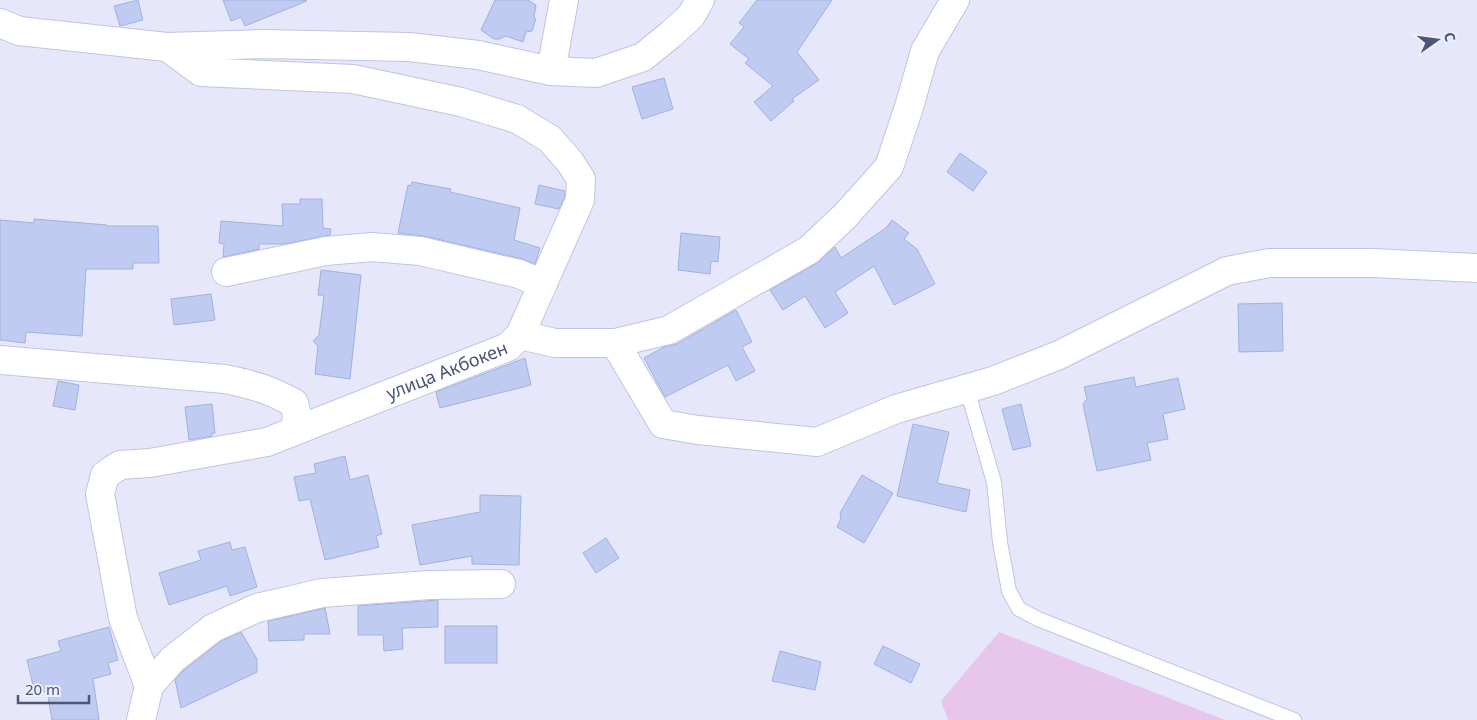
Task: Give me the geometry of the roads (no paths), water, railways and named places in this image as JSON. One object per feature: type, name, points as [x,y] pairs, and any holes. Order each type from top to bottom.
[{"type":"street","points":[[551,71],[564,0]]},
{"type":"street","points":[[0,23],[19,31],[167,48],[265,44],[409,47],[478,55],[551,71],[596,73],[643,57],[670,36],[690,16],[700,0]]},
{"type":"street","points":[[520,335],[555,343],[615,343],[669,330],[809,250],[845,216],[890,167],[925,51],[955,0]]},
{"type":"street","name":"улица Акбокен","points":[[149,686],[122,618],[100,494],[105,475],[120,465],[150,462],[267,442],[508,347],[520,335],[580,200],[581,179],[550,139],[517,118],[461,102],[354,79],[201,72],[167,48]]},
{"type":"street","points":[[226,272],[326,251],[372,248],[420,251],[519,274],[543,284]]},
{"type":"street","points":[[615,343],[663,424],[698,430],[816,442],[896,409],[993,381],[1059,355],[1228,271],[1269,263],[1373,263],[1477,268]]},
{"type":"street","points":[[0,360],[225,379],[256,386],[294,404],[297,416],[295,430]]},
{"type":"street","points":[[140,720],[149,686],[173,659],[213,628],[257,608],[322,593],[429,585],[501,584]]},
{"type":"lane","points":[[967,388],[994,482],[1000,542],[1009,591],[1019,609],[1038,619],[1294,720]]}]
